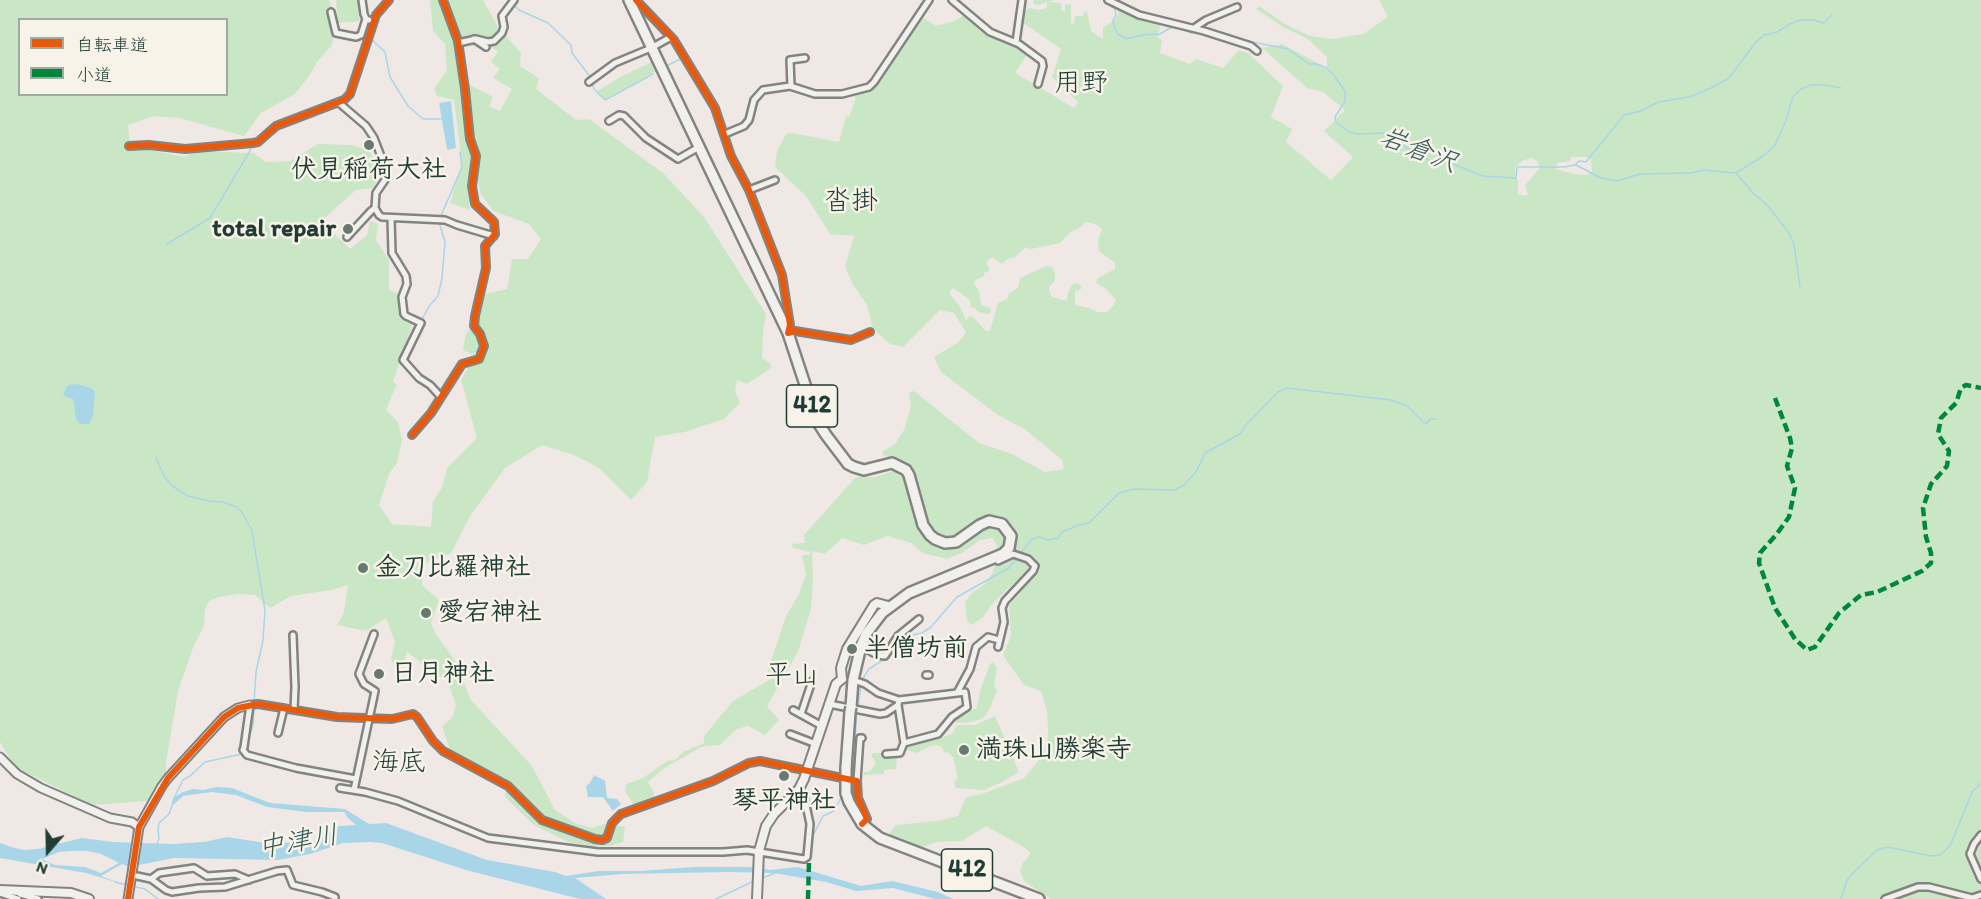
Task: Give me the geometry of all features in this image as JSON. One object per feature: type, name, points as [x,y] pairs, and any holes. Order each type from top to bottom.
[{"type":"highway","name":"412","points":[[629,0],[788,333],[817,421],[848,464],[854,468],[864,470],[892,463],[902,466],[909,475],[926,531],[940,542],[950,543],[961,539],[985,522],[993,521],[1002,524],[1010,531],[1009,548],[1000,559],[909,593],[888,606],[874,621],[861,646],[859,682],[846,768],[846,793],[849,802],[862,824],[872,834],[1040,899]]},
{"type":"main road","points":[[842,679],[840,668],[847,649],[874,605],[877,603],[888,606]]},
{"type":"main road","points":[[757,899],[759,852],[763,833],[769,820],[799,789],[808,770],[836,684],[842,679],[859,682]]},
{"type":"main road","points":[[3,894],[71,893],[89,899]]},
{"type":"street","points":[[129,146],[149,145],[185,149],[253,144],[276,126],[344,100],[350,94],[369,38],[370,21],[362,0]]},
{"type":"street","points":[[331,12],[336,33],[356,37],[361,35],[389,0]]},
{"type":"street","points":[[412,435],[441,397],[462,364],[479,359],[484,346],[474,326],[475,316],[486,267],[485,246],[494,236],[496,225],[475,204],[473,196],[476,156],[470,139],[458,43],[443,0]]},
{"type":"street","points":[[458,43],[474,39],[490,42],[501,34],[504,27],[502,16],[514,0]]},
{"type":"street","points":[[636,0],[684,54],[710,99],[731,156],[749,190],[782,275],[790,325],[788,333],[795,331],[850,340],[870,333]]},
{"type":"street","points":[[724,134],[739,130],[747,123],[754,100],[762,90],[791,86],[807,92],[847,94],[869,87],[929,0]]},
{"type":"street","points":[[952,0],[990,32],[1016,42],[1043,63],[1038,84]]},
{"type":"street","points":[[1016,42],[1022,0]]},
{"type":"street","points":[[1108,0],[1135,14],[1204,31],[1251,46],[1257,51]]},
{"type":"street","points":[[1195,29],[1208,19],[1236,7]]},
{"type":"street","points":[[590,81],[615,63],[671,37]]},
{"type":"street","points":[[474,39],[486,47]]},
{"type":"street","points":[[791,86],[790,60],[805,58]]},
{"type":"street","points":[[338,102],[366,126],[374,138],[382,159],[387,177],[377,189],[375,208],[381,216],[445,220],[463,228],[494,236]]},
{"type":"street","points":[[609,122],[619,116],[624,116],[646,138],[678,159],[699,147]]},
{"type":"street","points":[[749,190],[776,180]]},
{"type":"street","points":[[347,237],[361,217],[375,208]]},
{"type":"street","points":[[391,218],[392,253],[406,276],[407,284],[402,297],[404,314],[421,323],[403,360],[441,397]]},
{"type":"street","points":[[957,693],[970,669],[976,647],[988,637],[999,643],[1004,622],[1002,608],[1005,601],[1034,569],[1031,561],[1017,556],[1000,559]]},
{"type":"street","points":[[861,646],[877,655],[887,657],[900,638],[919,619]]},
{"type":"street","points":[[354,790],[375,691],[364,684],[359,674],[374,634]]},
{"type":"street","points":[[292,635],[294,710]]},
{"type":"street","points":[[801,714],[812,681]]},
{"type":"street","points":[[859,682],[898,702]]},
{"type":"street","points":[[829,704],[883,714],[898,702],[965,692],[967,707],[952,717],[939,734],[904,743]]},
{"type":"street","points":[[886,754],[900,753],[904,743],[898,702]]},
{"type":"street","points":[[128,899],[139,830],[168,778],[224,717],[238,708],[249,705],[258,704],[337,717],[392,719],[413,714],[442,751],[508,786],[542,820],[602,840],[607,838],[612,823],[621,814],[713,781],[749,763],[767,761],[854,780]]},
{"type":"street","points":[[249,705],[243,750],[248,755],[296,768],[356,779]]},
{"type":"street","points":[[279,731],[284,708]]},
{"type":"street","points":[[794,710],[822,726]]},
{"type":"street","points":[[794,734],[816,744]]},
{"type":"street","points":[[862,738],[860,738],[854,780],[858,798],[867,819],[862,824]]},
{"type":"street","points":[[0,757],[17,774],[41,788],[110,818],[132,822],[139,830]]},
{"type":"street","points":[[340,788],[398,801],[488,838],[598,852],[747,850],[801,859],[807,857],[809,813],[804,796],[799,789]]},
{"type":"street","points":[[1981,835],[1974,844],[1971,854],[1981,879]]},
{"type":"street","points":[[151,879],[159,873],[194,868],[207,876],[235,874],[249,880]]},
{"type":"street","points":[[137,876],[151,879],[172,892],[225,887],[277,871],[288,870],[293,885],[322,892],[335,899]]},
{"type":"street","points":[[1885,899],[1918,887],[1929,887],[1972,898],[1981,896]]},
{"type":"street","points":[[17,895],[29,895],[38,899]]},
{"type":"green space","points":[[0,0],[329,0],[333,11],[332,45],[295,94],[261,113],[244,136],[179,118],[154,116],[128,125],[130,147],[149,147],[154,151],[185,157],[194,151],[254,153],[265,162],[290,161],[318,144],[352,145],[370,151],[380,175],[373,188],[356,190],[321,221],[350,249],[367,235],[370,221],[378,224],[376,240],[389,260],[389,290],[399,294],[401,319],[412,325],[393,382],[397,384],[386,410],[398,422],[402,440],[397,463],[389,474],[379,505],[392,524],[431,527],[433,501],[442,488],[447,468],[477,438],[461,380],[469,366],[481,363],[487,352],[481,348],[472,355],[463,350],[466,333],[478,324],[485,294],[507,289],[512,259],[528,259],[541,239],[529,224],[493,211],[481,194],[478,182],[472,181],[468,191],[470,210],[450,203],[462,162],[454,100],[437,96],[434,89],[447,70],[445,44],[433,31],[430,0],[483,0],[498,27],[521,53],[520,66],[539,78],[536,89],[576,120],[589,119],[663,173],[704,217],[766,314],[762,358],[770,363],[771,368],[747,384],[737,380],[735,390],[740,403],[724,419],[685,432],[655,437],[647,482],[631,500],[599,468],[574,455],[542,445],[505,468],[470,516],[451,553],[423,564],[422,585],[439,600],[431,623],[435,633],[454,659],[471,700],[532,766],[555,810],[575,823],[592,828],[607,823],[625,827],[623,842],[610,846],[590,846],[568,842],[534,825],[505,797],[506,779],[450,750],[442,726],[452,718],[456,705],[447,680],[428,671],[407,652],[399,677],[391,659],[395,642],[386,618],[366,631],[337,625],[344,612],[348,585],[332,590],[291,596],[270,608],[255,595],[238,594],[209,601],[205,610],[204,626],[194,645],[178,691],[166,762],[166,779],[153,798],[148,801],[92,805],[15,767],[0,742]],"holes":[[[477,40],[498,51],[491,62],[500,69],[493,78],[512,89],[500,111],[489,106],[493,97],[468,84],[460,45]]]},
{"type":"green space","points":[[336,0],[358,0],[360,21],[338,23]]},
{"type":"green space","points":[[1033,0],[1055,0],[1038,5],[1034,4]]},
{"type":"green space","points":[[1379,0],[1981,0],[1981,899],[1051,899],[1024,881],[1020,870],[1031,853],[986,826],[962,841],[936,842],[919,849],[886,838],[896,825],[937,821],[958,816],[966,797],[982,794],[1024,778],[1042,756],[1048,737],[1048,727],[1047,711],[1041,691],[1024,685],[1003,655],[1011,636],[1009,606],[1037,573],[1031,567],[993,603],[983,617],[972,625],[967,621],[965,602],[971,594],[986,583],[993,572],[997,545],[992,538],[980,540],[962,553],[947,559],[923,553],[911,543],[888,536],[864,545],[842,538],[825,554],[812,551],[811,609],[798,652],[767,706],[779,720],[765,735],[748,726],[737,729],[720,745],[701,747],[663,769],[648,782],[654,793],[653,798],[634,805],[625,791],[626,784],[643,778],[667,761],[675,760],[683,752],[704,743],[704,736],[733,701],[771,679],[766,676],[786,616],[798,596],[806,575],[802,555],[810,555],[810,552],[793,548],[792,544],[805,543],[804,535],[856,477],[876,477],[893,471],[896,459],[883,455],[883,451],[895,444],[904,430],[911,406],[909,393],[914,391],[979,443],[1012,454],[1045,472],[1064,469],[1062,460],[1026,430],[998,415],[941,372],[934,357],[959,342],[966,332],[954,313],[940,310],[903,347],[890,344],[873,329],[867,305],[852,283],[845,266],[854,236],[830,234],[806,196],[775,167],[777,151],[786,134],[792,133],[839,142],[846,116],[849,117],[856,98],[852,95],[869,89],[921,16],[936,26],[954,21],[966,14],[988,33],[1015,44],[1028,53],[1015,73],[1074,108],[1078,102],[1052,77],[1061,49],[1022,22],[1021,13],[1030,8],[1038,10],[1047,8],[1047,2],[1061,3],[1062,11],[1065,11],[1065,5],[1071,4],[1071,23],[1074,24],[1075,16],[1083,16],[1087,11],[1091,31],[1103,39],[1103,27],[1114,21],[1119,14],[1117,9],[1119,6],[1161,21],[1158,38],[1162,40],[1160,53],[1190,64],[1196,59],[1223,68],[1239,50],[1248,53],[1283,86],[1271,117],[1292,129],[1286,142],[1331,180],[1353,157],[1324,131],[1345,110],[1323,92],[1307,88],[1262,48],[1282,44],[1327,68],[1327,57],[1308,39],[1283,27],[1256,9],[1259,6],[1285,24],[1310,36],[1332,39],[1363,34],[1388,17]],"holes":[[[1572,157],[1587,157],[1591,160],[1592,172],[1587,175],[1574,174],[1556,169],[1557,163],[1570,161]],[[1531,158],[1537,161],[1540,168],[1525,185],[1528,195],[1523,196],[1518,194],[1515,167]],[[1085,222],[1095,224],[1102,229],[1098,240],[1099,251],[1115,263],[1115,269],[1098,278],[1096,283],[1106,289],[1116,300],[1107,312],[1097,312],[1075,305],[1075,291],[1081,289],[1082,286],[1077,283],[1073,284],[1068,292],[1067,301],[1052,297],[1049,286],[1055,281],[1055,274],[1052,267],[1046,266],[1020,278],[1018,288],[1009,293],[1007,299],[998,303],[990,331],[986,331],[973,317],[970,316],[966,320],[950,291],[953,288],[970,300],[971,308],[974,307],[978,312],[988,314],[991,312],[990,308],[981,305],[979,291],[974,284],[975,280],[983,277],[985,272],[989,271],[986,263],[990,258],[1002,264],[1009,258],[1014,258],[1026,247],[1031,249],[1060,243],[1071,232]]]},
{"type":"green space","points":[[654,61],[658,70],[605,99],[597,91],[622,76]]},
{"type":"green space","points":[[993,662],[997,668],[994,685],[997,691],[989,710],[983,718],[975,721],[952,722],[952,718],[956,715],[963,716],[977,707],[981,688],[990,664]]},
{"type":"green space","points":[[995,716],[1019,772],[984,790],[956,788],[954,782],[958,778],[953,757],[947,752],[944,753],[942,747],[930,746],[917,753],[907,750],[907,747],[952,734],[957,725],[975,725]]},
{"type":"green space","points":[[873,753],[882,753],[889,758],[897,758],[896,769],[884,770],[884,774],[864,775],[864,772],[870,772],[876,762],[871,756]]},
{"type":"water","points":[[451,101],[456,148],[448,150],[439,103]]},
{"type":"water","points":[[78,384],[91,388],[95,392],[93,415],[89,424],[80,424],[76,419],[73,399],[63,394],[68,385]]},
{"type":"water","points":[[594,775],[605,781],[607,798],[617,799],[621,804],[613,811],[603,797],[588,797],[586,786]]},
{"type":"water","name":"中津川","points":[[217,787],[232,788],[270,803],[345,809],[369,824],[386,823],[487,860],[566,876],[599,871],[694,867],[750,867],[770,870],[798,867],[861,886],[892,881],[938,892],[953,899],[935,899],[893,888],[856,891],[826,882],[774,873],[728,872],[623,874],[575,878],[606,899],[580,899],[466,870],[382,843],[370,842],[343,843],[310,854],[278,860],[174,858],[129,867],[122,864],[101,876],[122,884],[86,873],[0,858],[0,843],[24,850],[38,849],[82,838],[113,842],[173,844],[204,842],[227,837],[259,842],[300,843],[313,842],[339,826],[356,825],[344,812],[306,812],[267,807],[236,795],[212,792],[183,796],[171,807],[173,798],[183,792],[193,789],[203,790]],"holes":[[[87,851],[101,854],[119,863],[101,873],[85,867],[55,865],[42,859],[59,852]]]},
{"type":"waterway","points":[[365,5],[366,0]]},
{"type":"waterway","name":"岩倉沢","points":[[1103,0],[1115,9],[1114,27],[1118,34],[1126,39],[1160,34],[1172,27],[1178,27]]},
{"type":"waterway","points":[[513,4],[519,10],[548,23],[571,45],[572,53],[591,78]]},
{"type":"waterway","name":"岩倉沢","points":[[1241,40],[1288,49],[1309,64],[1325,67],[1345,91],[1345,101],[1335,117],[1336,122],[1349,132],[1385,133],[1394,141],[1432,162],[1450,163],[1483,176],[1516,178],[1517,167],[1564,167],[1575,165],[1579,161],[1586,162],[1624,115],[1641,111],[1658,102],[1689,97],[1709,89],[1729,78],[1755,43],[1764,35],[1777,32],[1800,20],[1824,23],[1832,15]]},
{"type":"waterway","name":"岩倉沢","points":[[1182,28],[1191,33],[1197,32]]},
{"type":"waterway","points":[[371,39],[385,52],[390,77],[408,106],[423,119],[442,119]]},
{"type":"waterway","points":[[666,66],[683,58]]},
{"type":"waterway","points":[[592,83],[594,89],[605,100],[653,74]]},
{"type":"waterway","points":[[1736,173],[1763,156],[1775,145],[1793,97],[1801,89],[1811,85],[1841,88]]},
{"type":"waterway","points":[[167,244],[210,218],[251,149]]},
{"type":"waterway","points":[[440,218],[462,167],[460,152]]},
{"type":"waterway","points":[[1576,165],[1601,178],[1617,181],[1640,174],[1691,173],[1704,170],[1736,173],[1768,206],[1789,233],[1794,244],[1800,287]]},
{"type":"waterway","points":[[422,319],[438,296],[442,278],[445,242],[439,222]]},
{"type":"waterway","points":[[862,680],[869,669],[892,654],[899,640],[930,628],[957,597],[1009,568],[1032,539],[1058,538],[1062,532],[1089,523],[1119,493],[1134,489],[1175,490],[1184,485],[1196,472],[1205,453],[1240,434],[1278,392],[1287,388],[1391,400],[1407,406],[1424,423],[1430,419],[1436,419]]},
{"type":"waterway","points":[[156,458],[165,478],[174,487],[188,496],[223,502],[236,507],[242,512],[252,531],[265,610],[254,703]]},
{"type":"waterway","points":[[858,707],[861,685]]},
{"type":"waterway","points":[[246,747],[253,725],[254,708]]},
{"type":"waterway","points":[[852,779],[857,712]]},
{"type":"waterway","points":[[174,798],[183,780],[205,762],[242,754]]},
{"type":"waterway","points":[[1841,899],[1847,880],[1877,850],[1887,847],[1931,856],[1940,855],[1951,844],[1972,792],[1981,783]]},
{"type":"waterway","points":[[811,839],[823,816],[834,811],[842,796]]},
{"type":"waterway","points":[[157,843],[159,823],[169,814],[172,806]]},
{"type":"waterway","points":[[801,857],[806,845]]},
{"type":"waterway","points":[[760,879],[775,873]]},
{"type":"waterway","points":[[716,899],[756,880]]},
{"type":"waterway","points":[[115,882],[127,885]]},
{"type":"waterway","points":[[132,886],[145,889],[158,899]]},
{"type":"marked path","points":[[1775,398],[1790,438],[1792,448],[1787,466],[1795,488],[1789,517],[1760,553],[1759,563],[1775,608],[1795,639],[1807,650],[1815,647],[1839,613],[1861,595],[1877,592],[1922,571],[1931,563],[1923,508],[1931,484],[1947,466],[1949,451],[1938,434],[1941,418],[1956,403],[1961,388],[1966,385],[1981,388]]},
{"type":"marked path","points":[[808,899],[809,860]]},
{"type":"cycle path","points":[[129,146],[149,145],[185,149],[258,142],[276,126],[344,100],[350,94],[376,15],[389,0]]},
{"type":"cycle path","points":[[412,435],[431,413],[462,364],[479,359],[484,346],[474,326],[475,316],[486,268],[485,246],[495,234],[494,222],[475,204],[472,186],[476,156],[470,139],[458,41],[443,0]]},
{"type":"cycle path","points":[[636,0],[674,40],[715,108],[731,156],[749,190],[782,275],[790,325],[788,333],[795,331],[851,340],[870,332]]},
{"type":"cycle path","points":[[128,899],[139,827],[168,778],[224,717],[238,708],[258,704],[337,717],[392,719],[413,714],[443,751],[508,786],[542,820],[595,839],[607,838],[612,823],[621,814],[713,781],[749,763],[760,761],[857,781],[858,798],[867,819],[862,824]]},
{"type":"place","name":"伏見稲荷大社","points":[[369,145]]},
{"type":"place","name":"total repair","points":[[348,229]]},
{"type":"place","name":"金刀比羅神社","points":[[363,568]]},
{"type":"place","name":"愛宕神社","points":[[426,613]]},
{"type":"place","name":"半僧坊前","points":[[852,649]]},
{"type":"place","name":"日月神社","points":[[379,674]]},
{"type":"place","name":"満珠山勝楽寺","points":[[964,750]]},
{"type":"place","name":"琴平神社","points":[[784,776]]},
{"type":"district","name":"用野","points":[[1081,84]]},
{"type":"district","name":"沓掛","points":[[851,202]]},
{"type":"district","name":"平山","points":[[792,676]]},
{"type":"district","name":"海底","points":[[399,763]]}]
